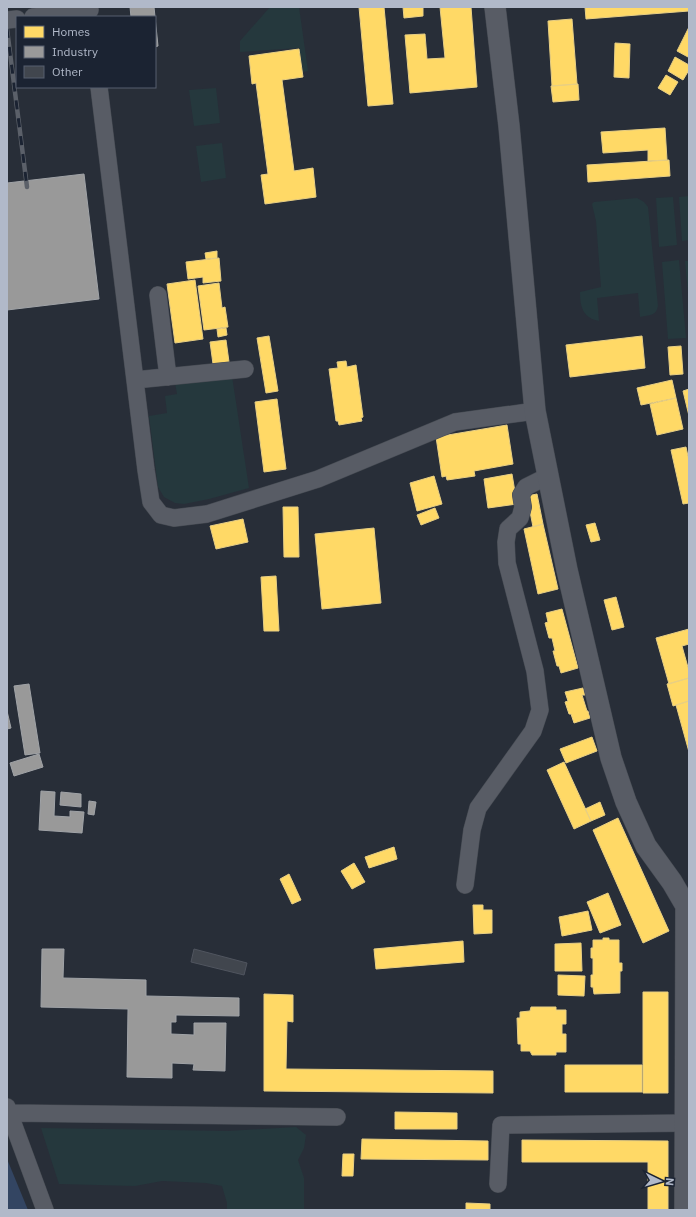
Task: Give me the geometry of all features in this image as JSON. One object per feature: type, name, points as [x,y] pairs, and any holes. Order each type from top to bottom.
[{"type":"street","points":[[495,7],[509,126],[535,411],[567,570],[611,758],[626,802],[646,846],[688,906],[685,1210]]},
{"type":"street","points":[[42,16],[90,11]]},
{"type":"street","points":[[99,88],[151,502],[161,515],[174,518],[207,514],[318,479],[455,422],[535,411]]},
{"type":"street","points":[[158,295],[168,377]]},
{"type":"street","points":[[135,380],[245,369]]},
{"type":"street","points":[[465,886],[472,830],[478,808],[533,730],[540,710],[535,671],[507,563],[506,542],[508,529],[520,518],[523,507],[521,495],[526,487],[548,476]]},
{"type":"street","points":[[45,1210],[9,1110],[337,1117]]},
{"type":"street","points":[[498,1184],[501,1125],[687,1123]]},
{"type":"green space","points":[[270,7],[299,7],[308,71],[303,72],[299,48],[240,52],[240,41]]},
{"type":"green space","points":[[216,88],[220,123],[194,126],[189,90]]},
{"type":"green space","points":[[222,143],[226,178],[201,182],[196,146]]},
{"type":"green space","points":[[689,196],[689,240],[682,241],[679,197]]},
{"type":"green space","points":[[673,197],[677,245],[659,247],[656,198]]},
{"type":"green space","points":[[637,198],[644,202],[648,207],[658,306],[656,312],[640,317],[638,293],[597,298],[599,321],[594,320],[586,314],[582,307],[580,292],[601,287],[596,221],[592,204],[594,202]]},
{"type":"green space","points":[[679,260],[686,338],[668,339],[662,262]]},
{"type":"green space","points":[[685,261],[689,261],[689,304]]},
{"type":"green space","points":[[232,376],[249,488],[209,499],[184,504],[175,503],[164,497],[158,487],[149,416],[167,413],[165,396],[177,394],[175,383]]},
{"type":"green space","points":[[296,1127],[306,1135],[304,1148],[298,1160],[304,1178],[304,1210],[227,1210],[227,1203],[222,1186],[206,1183],[162,1181],[135,1186],[59,1184],[41,1128],[228,1131]]},
{"type":"water","points":[[7,1159],[28,1210],[7,1210]]},
{"type":"building: Homes","points":[[359,7],[384,7],[393,104],[368,106]]},
{"type":"building: Homes","points":[[403,7],[423,7],[423,16],[404,18]]},
{"type":"building: Homes","points":[[440,7],[471,7],[477,87],[410,93],[405,35],[425,34],[427,59],[445,58]]},
{"type":"building: Homes","points":[[585,7],[689,7],[689,11],[586,19]]},
{"type":"building: Homes","points":[[572,19],[577,84],[552,86],[548,21]]},
{"type":"building: Homes","points":[[689,27],[689,55],[688,57],[677,51]]},
{"type":"building: Homes","points":[[615,43],[630,44],[629,78],[614,77]]},
{"type":"building: Homes","points":[[299,49],[303,77],[282,80],[294,171],[313,168],[316,197],[265,204],[261,175],[268,174],[256,83],[252,84],[249,56]]},
{"type":"building: Homes","points":[[675,57],[689,65],[689,70],[683,80],[668,71]]},
{"type":"building: Homes","points":[[666,75],[678,82],[670,95],[658,88]]},
{"type":"building: Homes","points":[[578,84],[579,100],[553,102],[551,86]]},
{"type":"building: Homes","points":[[665,128],[667,160],[648,161],[648,150],[603,153],[601,132]]},
{"type":"building: Homes","points":[[669,160],[670,176],[588,182],[587,165]]},
{"type":"building: Homes","points":[[217,251],[217,258],[206,259],[205,253]]},
{"type":"building: Homes","points":[[219,258],[221,281],[203,283],[203,277],[188,279],[186,262]]},
{"type":"building: Homes","points":[[195,280],[203,339],[175,343],[167,284]]},
{"type":"building: Homes","points":[[219,283],[222,308],[225,307],[228,327],[204,330],[198,286]]},
{"type":"building: Homes","points":[[226,328],[227,335],[218,337],[217,329]]},
{"type":"building: Homes","points":[[269,336],[278,391],[266,393],[257,338]]},
{"type":"building: Homes","points":[[642,336],[645,368],[570,377],[566,345]]},
{"type":"building: Homes","points":[[226,340],[229,362],[213,364],[210,342]]},
{"type":"building: Homes","points":[[681,346],[683,374],[670,375],[668,347]]},
{"type":"building: Homes","points":[[346,361],[347,367],[356,365],[363,417],[361,418],[362,421],[339,425],[338,421],[336,421],[329,369],[338,368],[337,362]]},
{"type":"building: Homes","points":[[672,380],[676,398],[641,405],[637,388]]},
{"type":"building: Homes","points":[[689,389],[689,416],[683,391]]},
{"type":"building: Homes","points":[[676,398],[683,429],[657,435],[650,404]]},
{"type":"building: Homes","points":[[277,399],[286,469],[264,472],[255,402]]},
{"type":"building: Homes","points":[[507,425],[513,464],[474,471],[475,476],[447,480],[446,476],[442,477],[436,437]]},
{"type":"building: Homes","points":[[686,447],[689,461],[689,503],[683,504],[671,450]]},
{"type":"building: Homes","points":[[512,474],[517,504],[488,508],[484,479]]},
{"type":"building: Homes","points":[[434,476],[442,504],[417,511],[410,483]]},
{"type":"building: Homes","points":[[537,494],[543,524],[533,527],[527,496]]},
{"type":"building: Homes","points":[[283,507],[298,507],[299,557],[284,557]]},
{"type":"building: Homes","points":[[435,508],[439,518],[421,525],[417,515]]},
{"type":"building: Homes","points":[[243,519],[248,542],[216,549],[210,526]]},
{"type":"building: Homes","points":[[595,523],[600,540],[591,542],[586,525]]},
{"type":"building: Homes","points":[[543,524],[558,589],[538,594],[524,529]]},
{"type":"building: Homes","points":[[374,528],[381,603],[322,609],[315,534]]},
{"type":"building: Homes","points":[[276,576],[279,631],[264,631],[261,577]]},
{"type":"building: Homes","points":[[616,597],[624,627],[612,630],[604,600]]},
{"type":"building: Homes","points":[[562,609],[578,668],[561,673],[559,666],[557,666],[553,651],[555,651],[552,638],[549,638],[545,623],[548,622],[546,613]]},
{"type":"building: Homes","points":[[689,629],[689,644],[682,646],[689,671],[689,678],[669,684],[656,638]]},
{"type":"building: Homes","points":[[689,678],[689,701],[673,706],[667,684]]},
{"type":"building: Homes","points":[[583,688],[585,695],[582,695],[590,718],[574,723],[565,702],[568,701],[565,692]]},
{"type":"building: Homes","points":[[689,701],[689,752],[676,705]]},
{"type":"building: Homes","points":[[592,737],[597,751],[566,763],[560,749]]},
{"type":"building: Homes","points":[[564,762],[591,821],[574,829],[547,770]]},
{"type":"building: Homes","points":[[600,802],[605,815],[591,821],[585,809]]},
{"type":"building: Homes","points":[[618,818],[669,931],[643,943],[593,830]]},
{"type":"building: Homes","points":[[394,847],[397,859],[369,868],[365,857]]},
{"type":"building: Homes","points":[[354,863],[365,882],[352,889],[341,871]]},
{"type":"building: Homes","points":[[289,874],[301,900],[292,904],[280,879]]},
{"type":"building: Homes","points":[[608,893],[621,925],[600,933],[587,902]]},
{"type":"building: Homes","points":[[473,905],[483,905],[483,910],[492,910],[492,933],[474,934]]},
{"type":"building: Homes","points":[[588,911],[592,930],[562,936],[559,917]]},
{"type":"building: Homes","points":[[603,938],[609,938],[609,940],[619,940],[619,963],[622,963],[622,971],[620,971],[620,993],[594,994],[593,987],[591,987],[593,958],[591,958],[591,948],[593,948],[593,940],[603,940]]},
{"type":"building: Homes","points":[[463,941],[464,962],[376,969],[374,949]]},
{"type":"building: Homes","points":[[581,943],[582,971],[555,971],[555,944]]},
{"type":"building: Homes","points":[[558,975],[585,976],[584,996],[558,995]]},
{"type":"building: Homes","points":[[643,992],[668,992],[668,1093],[643,1093]]},
{"type":"building: Homes","points":[[264,994],[293,995],[293,1022],[287,1021],[286,1069],[493,1071],[493,1093],[264,1091]]},
{"type":"building: Homes","points":[[531,1007],[556,1007],[556,1010],[566,1010],[566,1024],[562,1024],[562,1034],[566,1034],[566,1052],[556,1052],[556,1055],[532,1055],[530,1051],[521,1051],[521,1044],[518,1044],[517,1018],[520,1018],[520,1012],[530,1011]]},
{"type":"building: Homes","points":[[565,1065],[642,1065],[642,1092],[565,1092]]},
{"type":"building: Homes","points":[[395,1112],[457,1113],[457,1129],[395,1129]]},
{"type":"building: Homes","points":[[362,1139],[488,1141],[488,1160],[361,1159]]},
{"type":"building: Homes","points":[[522,1140],[668,1141],[668,1210],[648,1210],[648,1162],[522,1162]]},
{"type":"building: Homes","points":[[343,1154],[354,1154],[353,1176],[342,1176]]},
{"type":"building: Homes","points":[[466,1203],[490,1204],[490,1210],[466,1210]]},
{"type":"building: Industry","points":[[130,7],[154,7],[155,16],[131,16]]},
{"type":"building: Industry","points":[[156,26],[158,46],[156,47]]},
{"type":"building: Industry","points":[[84,174],[99,299],[7,310],[7,183]]},
{"type":"building: Industry","points":[[29,684],[40,753],[25,755],[14,686]]},
{"type":"building: Industry","points":[[7,711],[11,728],[7,729]]},
{"type":"building: Industry","points":[[39,754],[43,767],[14,776],[10,763]]},
{"type":"building: Industry","points":[[41,791],[55,792],[54,816],[70,817],[70,811],[84,812],[82,833],[39,830]]},
{"type":"building: Industry","points":[[61,792],[81,794],[81,807],[60,805]]},
{"type":"building: Industry","points":[[89,801],[96,802],[94,815],[88,814]]},
{"type":"building: Industry","points":[[42,949],[64,949],[63,978],[146,980],[146,996],[239,998],[239,1016],[176,1015],[176,1022],[171,1022],[171,1034],[194,1035],[194,1023],[226,1023],[225,1071],[193,1070],[194,1064],[172,1063],[172,1078],[127,1077],[128,1009],[41,1007]]},
{"type":"building: Other","points":[[194,949],[247,963],[244,975],[191,962]]},
{"type":"railway","points":[[7,29],[27,187]]}]
